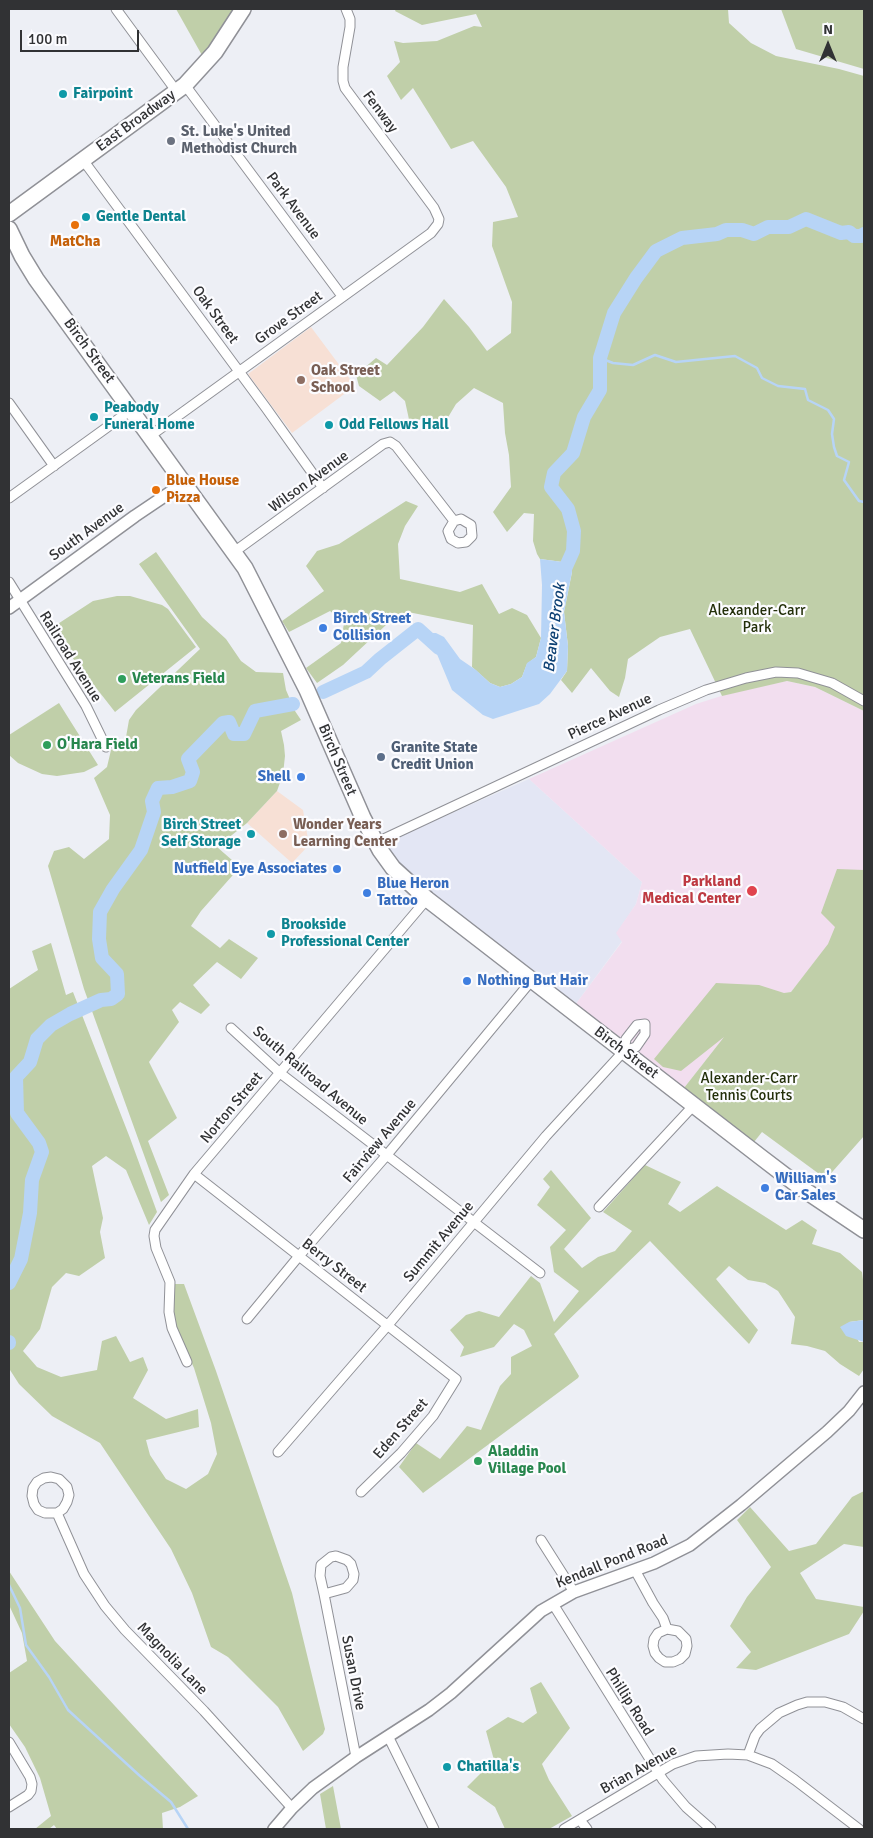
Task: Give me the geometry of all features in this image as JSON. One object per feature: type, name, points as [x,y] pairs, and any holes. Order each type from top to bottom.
[{"type":"main road","name":"East Broadway","points":[[9,214],[181,88],[215,52],[243,9]]},
{"type":"main road","name":"Birch Street","points":[[9,229],[36,279],[234,552],[254,584],[316,709],[355,802],[376,842],[402,878],[427,900],[800,1187],[864,1230]]},
{"type":"street","name":"Park Avenue","points":[[116,9],[181,88],[342,296]]},
{"type":"street","name":"Fenway","points":[[346,9],[350,19],[350,27],[343,67],[345,88],[412,177],[434,208],[439,219]]},
{"type":"street","name":"Oak Street","points":[[83,160],[240,372],[323,488]]},
{"type":"street","name":"Grove Street","points":[[150,436],[431,233],[438,224],[439,219]]},
{"type":"street","points":[[9,403],[54,466]]},
{"type":"street","points":[[9,498],[131,410]]},
{"type":"street","name":"Wilson Avenue","points":[[234,552],[383,444],[390,442],[396,446],[454,521]]},
{"type":"street","name":"South Avenue","points":[[9,608],[135,516],[184,483]]},
{"type":"street","name":"Railroad Avenue","points":[[9,582],[86,706],[106,746]]},
{"type":"street","name":"Pierce Avenue","points":[[376,842],[651,714],[706,690],[746,678],[776,672],[798,673],[832,683],[864,701]]},
{"type":"street","name":"Norton Street","points":[[187,1362],[172,1328],[169,1312],[170,1282],[156,1248],[155,1230],[194,1174],[427,900]]},
{"type":"street","name":"Fairview Avenue","points":[[247,1319],[386,1156],[532,980]]},
{"type":"street","name":"South Railroad Avenue","points":[[231,1028],[280,1073],[540,1273]]},
{"type":"street","name":"Summit Avenue","points":[[278,1452],[388,1326],[473,1222],[573,1106],[624,1051]]},
{"type":"street","points":[[599,1207],[694,1105]]},
{"type":"street","name":"Berry Street","points":[[194,1174],[456,1379]]},
{"type":"street","name":"Eden Street","points":[[361,1492],[401,1453],[433,1416],[456,1379]]},
{"type":"street","name":"Kendall Pond Road","points":[[274,1829],[313,1788],[356,1757],[429,1710],[451,1693],[530,1620],[553,1604],[574,1592],[673,1554],[697,1540],[742,1505],[827,1432],[849,1411],[864,1392]]},
{"type":"street","points":[[44,1478],[55,1478],[62,1481],[67,1487],[69,1495],[67,1502],[63,1509],[57,1513],[45,1513],[38,1510],[34,1504],[33,1488],[37,1482],[44,1478]]},
{"type":"street","name":"Magnolia Lane","points":[[57,1513],[84,1574],[115,1619],[204,1711],[292,1808]]},
{"type":"street","points":[[541,1540],[574,1592]]},
{"type":"street","name":"Susan Drive","points":[[324,1594],[341,1590],[353,1580],[353,1569],[347,1560],[336,1556],[331,1557],[321,1566],[320,1576],[356,1757]]},
{"type":"street","points":[[635,1570],[663,1618],[667,1629]]},
{"type":"street","name":"Phillip Road","points":[[553,1604],[657,1772],[681,1802],[711,1829]]},
{"type":"street","points":[[748,1755],[755,1736],[760,1729],[779,1713],[797,1705],[807,1702],[826,1702],[843,1707],[864,1718]]},
{"type":"street","points":[[388,1736],[434,1829]]},
{"type":"street","points":[[9,1742],[30,1777],[32,1784],[28,1795],[9,1807]]},
{"type":"street","name":"Brian Avenue","points":[[564,1829],[657,1772],[679,1761],[696,1756],[728,1754],[748,1755],[772,1764],[860,1829]]},
{"type":"street","points":[[580,1820],[587,1829]]},
{"type":"shaded area","name":"Oak Street School","points":[[311,327],[355,386],[292,433],[248,374]]},
{"type":"shaded area","name":"Parkland Medical Center","points":[[787,681],[815,687],[864,711],[864,900],[791,992],[754,999],[684,1088],[575,1005],[622,942],[616,933],[636,904],[642,882],[529,779],[696,704],[734,692]]},
{"type":"shaded area","points":[[529,779],[642,882],[636,904],[617,933],[622,941],[575,1005],[409,878],[382,844]]},
{"type":"shaded area","name":"Wonder Years Learning Center","points":[[277,791],[303,810],[309,845],[292,863],[247,823]]},
{"type":"green space","points":[[176,9],[234,9],[203,57]]},
{"type":"green space","name":"Alexander-Carr Park","points":[[396,9],[728,9],[729,23],[751,43],[776,56],[864,76],[864,711],[815,687],[787,681],[722,696],[690,629],[660,637],[628,659],[619,697],[610,691],[591,668],[572,693],[561,680],[567,671],[568,646],[564,612],[572,572],[570,563],[540,559],[533,541],[534,514],[524,513],[507,532],[493,512],[511,487],[503,403],[474,388],[456,404],[444,424],[423,418],[410,424],[405,401],[394,391],[380,401],[359,386],[356,375],[376,358],[387,365],[423,327],[444,299],[487,351],[511,333],[512,302],[492,246],[493,222],[518,217],[506,187],[473,141],[451,149],[413,88],[401,100],[387,76],[400,62],[394,41],[403,43],[437,41],[474,26],[482,27],[476,14],[422,25],[395,11]]},
{"type":"green space","points":[[781,9],[864,9],[864,69],[796,49]]},
{"type":"green space","points":[[406,501],[418,506],[405,526],[398,544],[400,579],[460,592],[482,584],[499,614],[512,608],[527,615],[541,638],[536,657],[527,664],[522,677],[511,684],[500,687],[490,683],[472,667],[473,625],[408,612],[386,625],[343,665],[317,683],[306,668],[341,643],[344,623],[330,611],[289,632],[282,621],[324,591],[306,566],[317,551],[339,544]]},
{"type":"green space","points":[[156,552],[202,617],[226,639],[241,661],[256,672],[283,673],[286,690],[301,720],[281,731],[285,756],[283,774],[277,791],[247,823],[217,847],[240,867],[201,911],[191,926],[220,948],[229,939],[258,958],[241,979],[217,962],[193,985],[210,1005],[201,1014],[180,1002],[172,1010],[179,1022],[149,1062],[177,1118],[148,1141],[169,1195],[161,1202],[84,989],[48,866],[54,851],[69,847],[84,859],[109,839],[110,815],[94,778],[107,767],[111,750],[126,737],[129,720],[136,710],[200,649],[139,564]]},
{"type":"green space","name":"Veterans Field","points":[[117,596],[130,596],[162,605],[168,609],[196,647],[115,712],[50,629],[93,601]]},
{"type":"green space","name":"O'Hara Field","points":[[59,703],[98,765],[84,772],[57,776],[42,774],[18,763],[9,755],[9,735]]},
{"type":"green space","name":"Alexander-Carr Tennis Courts","points":[[837,869],[864,870],[864,1136],[826,1179],[762,1132],[754,1142],[684,1088],[724,1037],[681,1071],[663,1067],[654,1059],[716,983],[759,985],[784,993],[791,992],[828,944],[835,927],[821,913]]},
{"type":"green space","points":[[51,943],[66,995],[73,992],[157,1212],[149,1225],[126,1170],[106,1156],[92,1166],[103,1218],[100,1232],[105,1258],[79,1276],[66,1273],[52,1287],[40,1329],[23,1351],[37,1367],[61,1377],[97,1370],[102,1341],[116,1336],[130,1362],[143,1357],[148,1370],[133,1398],[166,1419],[198,1409],[199,1427],[146,1440],[150,1455],[166,1479],[186,1489],[208,1474],[217,1454],[211,1423],[194,1368],[174,1325],[173,1295],[175,1284],[184,1284],[216,1371],[292,1593],[325,1729],[323,1734],[303,1751],[278,1707],[228,1657],[211,1647],[192,1593],[171,1549],[100,1443],[52,1416],[19,1384],[10,1370],[9,1372],[9,989],[38,970],[32,951]]},
{"type":"green space","points":[[645,1165],[681,1182],[668,1204],[680,1212],[717,1186],[786,1230],[802,1220],[817,1230],[812,1244],[840,1253],[862,1272],[864,1320],[849,1322],[859,1342],[864,1342],[864,1369],[859,1376],[840,1364],[825,1351],[791,1344],[795,1317],[778,1291],[765,1283],[748,1280],[729,1266],[716,1279],[758,1330],[749,1344],[650,1241],[554,1334],[579,1376],[578,1378],[423,1493],[399,1467],[416,1443],[440,1459],[467,1426],[481,1430],[500,1386],[511,1374],[511,1357],[532,1346],[524,1330],[514,1324],[494,1347],[460,1357],[464,1347],[450,1330],[466,1315],[479,1311],[499,1317],[531,1276],[540,1283],[554,1322],[579,1291],[554,1272],[550,1247],[566,1230],[537,1205],[550,1187],[543,1179],[551,1170],[591,1218],[564,1249],[582,1268],[598,1257],[615,1251],[632,1231],[603,1212]]},
{"type":"green space","points":[[864,1491],[864,1547],[844,1544],[800,1573],[816,1599],[864,1607],[864,1611],[849,1634],[756,1670],[736,1668],[751,1652],[730,1626],[747,1597],[771,1567],[737,1520],[750,1507],[789,1551],[816,1544],[852,1497]]},
{"type":"green space","points":[[9,1571],[55,1641],[198,1796],[180,1807],[162,1813],[163,1829],[57,1829],[54,1825],[49,1829],[35,1829],[51,1816],[40,1778],[25,1747],[9,1724],[9,1673],[27,1661],[22,1633],[9,1605]]},
{"type":"green space","points":[[541,1682],[570,1728],[542,1764],[549,1780],[572,1816],[549,1829],[505,1829],[495,1807],[467,1787],[494,1760],[486,1731],[508,1717],[523,1723],[537,1713],[530,1688]]},
{"type":"green space","points":[[333,1786],[341,1829],[326,1829],[320,1794]]},
{"type":"water","points":[[540,559],[570,563],[572,572],[564,612],[568,646],[567,671],[550,694],[539,704],[493,719],[483,715],[452,690],[434,647],[425,638],[428,633],[436,633],[444,637],[460,659],[490,683],[500,687],[511,684],[522,677],[527,663],[536,657],[541,638],[542,585]]},
{"type":"water","points":[[864,1320],[864,1342],[846,1336],[840,1327],[849,1322]]},
{"type":"waterway","name":"Beaver Brook","points":[[560,580],[573,551],[574,531],[568,509],[551,487],[554,473],[573,453],[584,417],[600,390],[600,358],[614,313],[656,251],[682,238],[717,234],[726,230],[742,230],[754,234],[768,227],[789,227],[806,219],[841,233],[849,232],[854,236],[864,234]]},
{"type":"waterway","points":[[600,358],[613,363],[633,365],[655,355],[676,362],[735,356],[757,368],[762,378],[778,386],[805,389],[808,400],[828,410],[834,419],[832,434],[837,456],[849,462],[844,480],[859,501],[864,502]]},
{"type":"waterway","name":"Beaver Brook","points":[[323,692],[366,672],[418,629],[439,648]]},
{"type":"waterway","name":"Beaver Brook","points":[[9,1283],[21,1259],[30,1213],[32,1180],[42,1152],[39,1143],[17,1113],[16,1077],[30,1062],[37,1039],[51,1025],[70,1014],[101,1000],[111,999],[118,994],[117,974],[102,958],[99,939],[100,912],[113,889],[141,850],[154,812],[152,801],[158,788],[172,787],[190,781],[193,772],[188,759],[223,723],[229,722],[234,734],[244,734],[255,711],[293,704]]},
{"type":"waterway","points":[[9,1585],[20,1608],[26,1645],[49,1677],[68,1710],[171,1802],[188,1829]]},
{"type":"place","name":"Fairpoint","points":[[63,94]]},
{"type":"place","name":"St. Luke's United Methodist Church","points":[[171,141]]},
{"type":"place","name":"Gentle Dental","points":[[86,217]]},
{"type":"place","name":"MatCha","points":[[75,225]]},
{"type":"place","name":"Oak Street School","points":[[301,380]]},
{"type":"place","name":"Peabody Funeral Home","points":[[94,417]]},
{"type":"place","name":"Odd Fellows Hall","points":[[329,425]]},
{"type":"place","name":"Blue House Pizza","points":[[156,490]]},
{"type":"place","name":"Birch Street Collision","points":[[323,628]]},
{"type":"place","name":"Veterans Field","points":[[122,679]]},
{"type":"place","name":"O'Hara Field","points":[[47,745]]},
{"type":"place","name":"Granite State Credit Union","points":[[381,757]]},
{"type":"place","name":"Shell","points":[[301,777]]},
{"type":"place","name":"Birch Street Self Storage","points":[[251,834]]},
{"type":"place","name":"Wonder Years Learning Center","points":[[283,834]]},
{"type":"place","name":"Nutfield Eye Associates","points":[[337,869]]},
{"type":"place","name":"Parkland Medical Center","points":[[752,891]]},
{"type":"place","name":"Blue Heron Tattoo","points":[[367,893]]},
{"type":"place","name":"Brookside Professional Center","points":[[271,934]]},
{"type":"place","name":"Nothing But Hair","points":[[467,981]]},
{"type":"place","name":"William's Car Sales","points":[[765,1188]]},
{"type":"place","name":"Aladdin Village Pool","points":[[478,1461]]},
{"type":"place","name":"Chatilla's","points":[[447,1767]]}]
